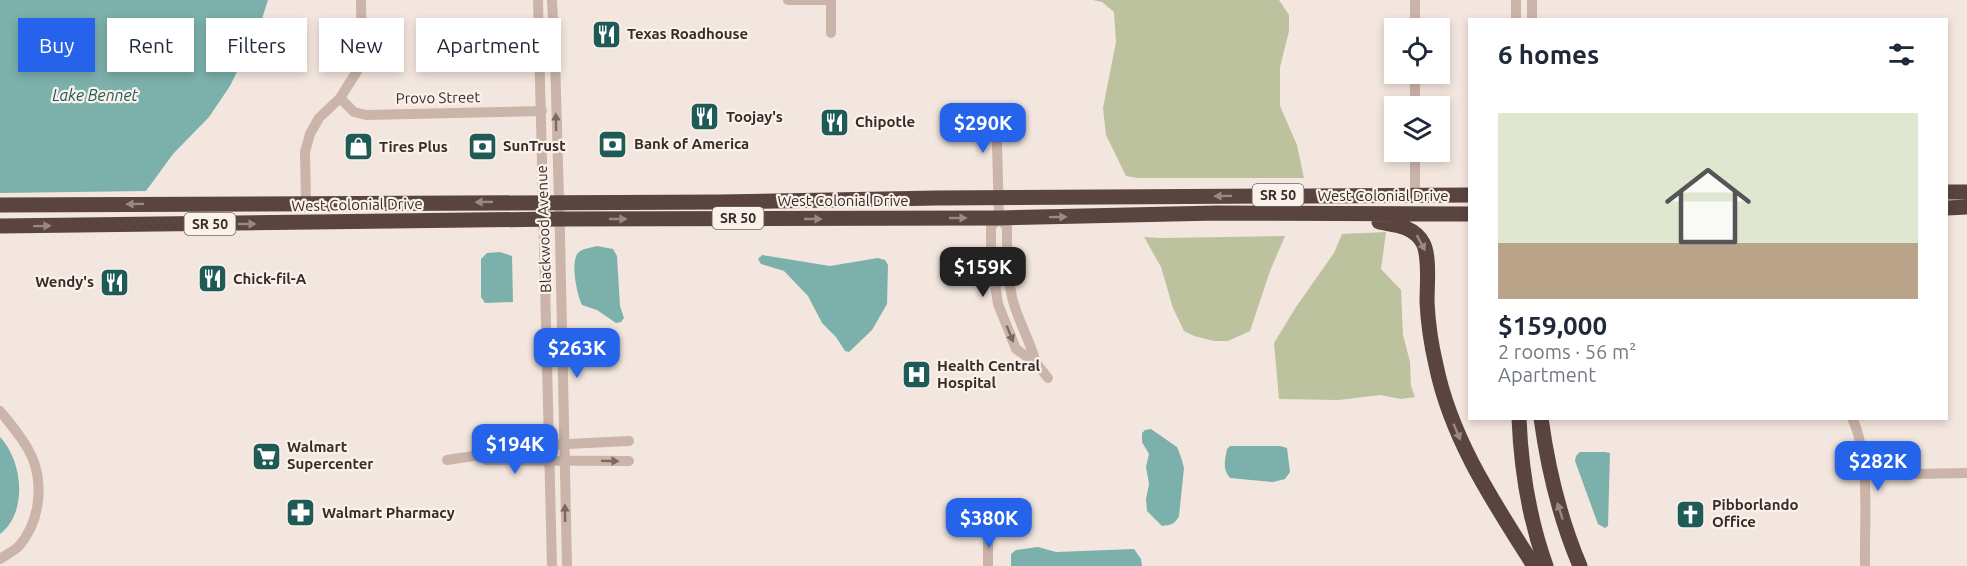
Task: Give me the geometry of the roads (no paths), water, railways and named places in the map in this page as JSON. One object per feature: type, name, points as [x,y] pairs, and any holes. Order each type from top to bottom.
[{"type":"highway","points":[[1948,192],[1967,192]]},
{"type":"highway","name":"West Colonial Drive","points":[[0,205],[720,202],[1468,195]]},
{"type":"highway","points":[[159,225],[166,216],[186,203]]},
{"type":"highway","points":[[1948,208],[1967,207]]},
{"type":"highway","name":"West Colonial Drive","points":[[0,226],[543,219],[999,218],[1200,213],[1468,214]]},
{"type":"highway","points":[[1329,215],[1402,226],[1415,233],[1422,241],[1426,254],[1431,343],[1437,374],[1446,402],[1478,474],[1534,566]]},
{"type":"highway","points":[[1520,420],[1526,494],[1546,566]]},
{"type":"highway","points":[[1542,420],[1546,454],[1557,500],[1580,566]]},
{"type":"street","points":[[306,203],[305,152],[310,134],[319,118],[340,98],[359,68],[362,54],[361,0]]},
{"type":"street","name":"Blackwood Avenue","points":[[538,0],[538,18]]},
{"type":"street","name":"Blackwood Avenue","points":[[552,0],[567,566]]},
{"type":"street","points":[[788,0],[831,0],[831,33]]},
{"type":"street","points":[[1415,0],[1415,18]]},
{"type":"street","points":[[1516,0],[1516,18]]},
{"type":"street","points":[[1532,0],[1532,18]]},
{"type":"street","name":"Blackwood Avenue","points":[[540,72],[552,566]]},
{"type":"street","points":[[547,72],[548,86],[556,97]]},
{"type":"street","name":"Provo Street","points":[[340,98],[354,112],[366,115],[542,111]]},
{"type":"street","points":[[996,108],[999,218],[992,227],[991,256],[998,304],[1016,349],[1036,363],[1048,378]]},
{"type":"street","points":[[1415,162],[1415,195]]},
{"type":"street","points":[[999,218],[1007,227],[1007,261],[1012,299],[1032,345],[1036,363]]},
{"type":"street","points":[[0,411],[23,441],[34,461],[40,491],[33,523],[19,546],[0,559]]},
{"type":"street","points":[[1853,420],[1861,443],[1864,475],[1865,566]]},
{"type":"street","points":[[629,441],[548,445],[447,460],[629,461]]},
{"type":"street","points":[[1864,475],[1967,473]]},
{"type":"street","points":[[988,520],[984,524],[984,533],[988,535],[988,566]]},
{"type":"water","name":"Lake Bennet","points":[[0,0],[268,0],[262,18],[206,18],[206,72],[237,72],[209,117],[173,154],[146,191],[0,193]]},
{"type":"water","points":[[597,246],[613,249],[617,256],[620,306],[624,318],[621,322],[616,323],[597,310],[582,305],[580,300],[575,279],[576,257],[582,250]]},
{"type":"water","points":[[500,252],[512,256],[513,302],[485,303],[481,297],[481,259],[487,253]]},
{"type":"water","points":[[762,255],[830,266],[878,258],[885,260],[888,265],[887,304],[872,330],[849,352],[845,351],[836,337],[822,323],[808,296],[784,271],[761,264],[758,259]]},
{"type":"water","points":[[1151,429],[1177,447],[1184,468],[1179,516],[1170,525],[1165,526],[1162,526],[1147,511],[1146,499],[1149,484],[1146,467],[1149,454],[1142,442],[1142,433]]},
{"type":"water","points":[[0,437],[14,459],[19,487],[15,513],[9,525],[0,534]]},
{"type":"water","points":[[1230,446],[1287,448],[1290,472],[1285,479],[1273,482],[1230,478],[1225,464],[1227,449]]},
{"type":"water","points":[[1580,452],[1610,453],[1608,526],[1605,528],[1598,524],[1575,461]]},
{"type":"water","points":[[1038,547],[1056,552],[1134,549],[1141,559],[1142,566],[1011,566],[1011,554],[1016,550]]},
{"type":"place","name":"Texas Roadhouse","points":[[606,34]]},
{"type":"place","name":"Toojay's","points":[[705,117]]},
{"type":"place","name":"Chipotle","points":[[834,122]]},
{"type":"place","name":"Bank of America","points":[[613,144]]},
{"type":"place","name":"SunTrust","points":[[482,146]]},
{"type":"place","name":"Tires Plus","points":[[358,147]]},
{"type":"place","name":"Chick-fil-A","points":[[212,279]]},
{"type":"place","name":"Wendy's","points":[[115,282]]},
{"type":"place","name":"Health Central Hospital","points":[[916,375]]},
{"type":"place","name":"Walmart Supercenter","points":[[266,456]]},
{"type":"place","name":"Walmart Pharmacy","points":[[301,513]]},
{"type":"place","name":"Pibborlando Office","points":[[1691,514]]}]
